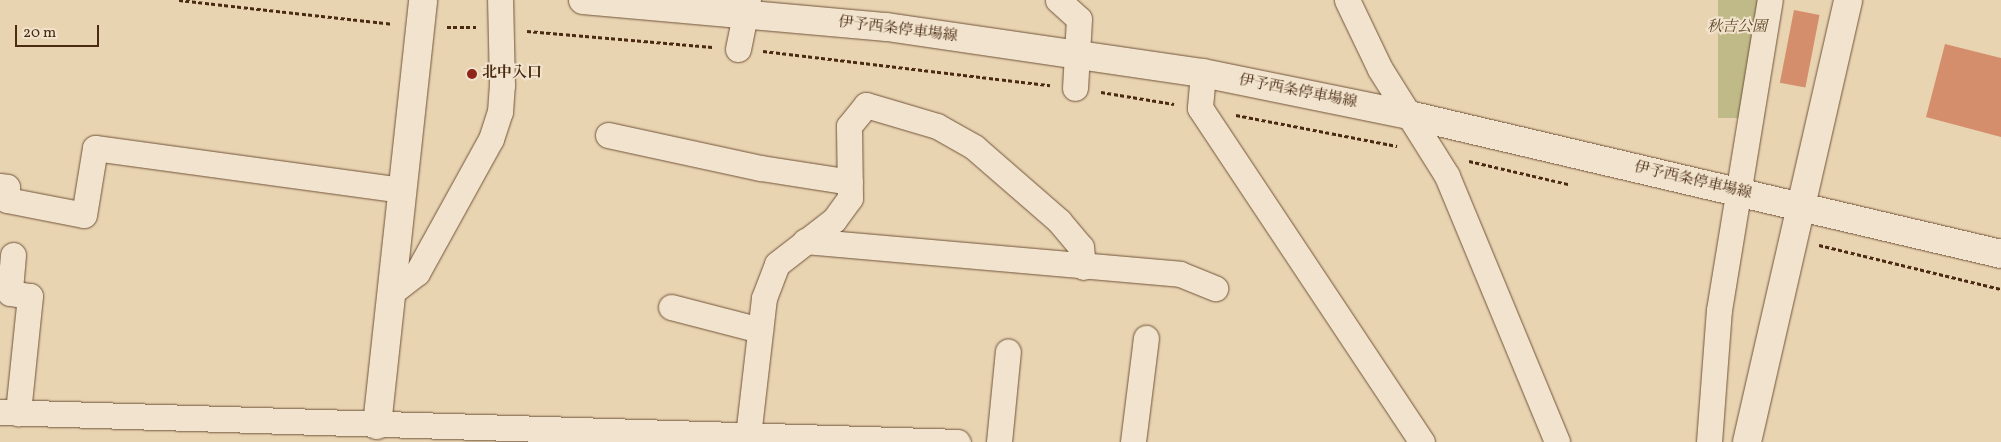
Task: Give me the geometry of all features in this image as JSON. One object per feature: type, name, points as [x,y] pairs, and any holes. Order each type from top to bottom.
[{"type":"main road","points":[[378,425],[401,190],[423,0]]},
{"type":"main road","name":"伊予西条停車場線","points":[[584,0],[747,7],[1203,73],[1410,115],[2001,254]]},
{"type":"main road","points":[[1747,442],[1848,0]]},
{"type":"street","points":[[391,294],[417,273],[491,139],[500,112],[500,0]]},
{"type":"street","points":[[1058,0],[1078,19],[1075,88]]},
{"type":"street","points":[[1347,0],[1380,69],[1434,153],[1557,442]]},
{"type":"street","points":[[1709,442],[1719,310],[1770,0]]},
{"type":"street","points":[[738,49],[747,7]]},
{"type":"street","points":[[1203,73],[1200,108],[1422,442]]},
{"type":"street","points":[[748,436],[764,298],[777,264],[805,240],[834,220],[850,198],[849,126],[866,105],[937,126],[974,147],[1059,221],[1080,247],[1083,266]]},
{"type":"street","points":[[608,134],[761,168],[850,182]]},
{"type":"street","points":[[0,186],[8,187],[8,200],[84,215],[95,148],[401,190]]},
{"type":"street","points":[[805,240],[1180,274],[1215,288]]},
{"type":"street","points":[[13,255],[10,293],[30,296],[9,413],[958,442]]},
{"type":"street","points":[[671,307],[760,330]]},
{"type":"street","points":[[1133,442],[1146,338]]},
{"type":"street","points":[[999,442],[1008,351]]},
{"type":"path","points":[[179,0],[377,19],[418,31],[458,25],[738,49],[1075,88],[1200,108],[1434,153],[1579,186]]},
{"type":"path","points":[[1817,244],[2001,289]]},
{"type":"green space","name":"秋吉公園","points":[[1718,0],[1765,0],[1765,118],[1718,118]]},
{"type":"building","points":[[1794,10],[1820,15],[1805,88],[1780,83]]},
{"type":"building","points":[[1945,44],[2001,58],[2001,137],[1926,117]]},
{"type":"place","name":"北中入口","points":[[472,74]]}]
